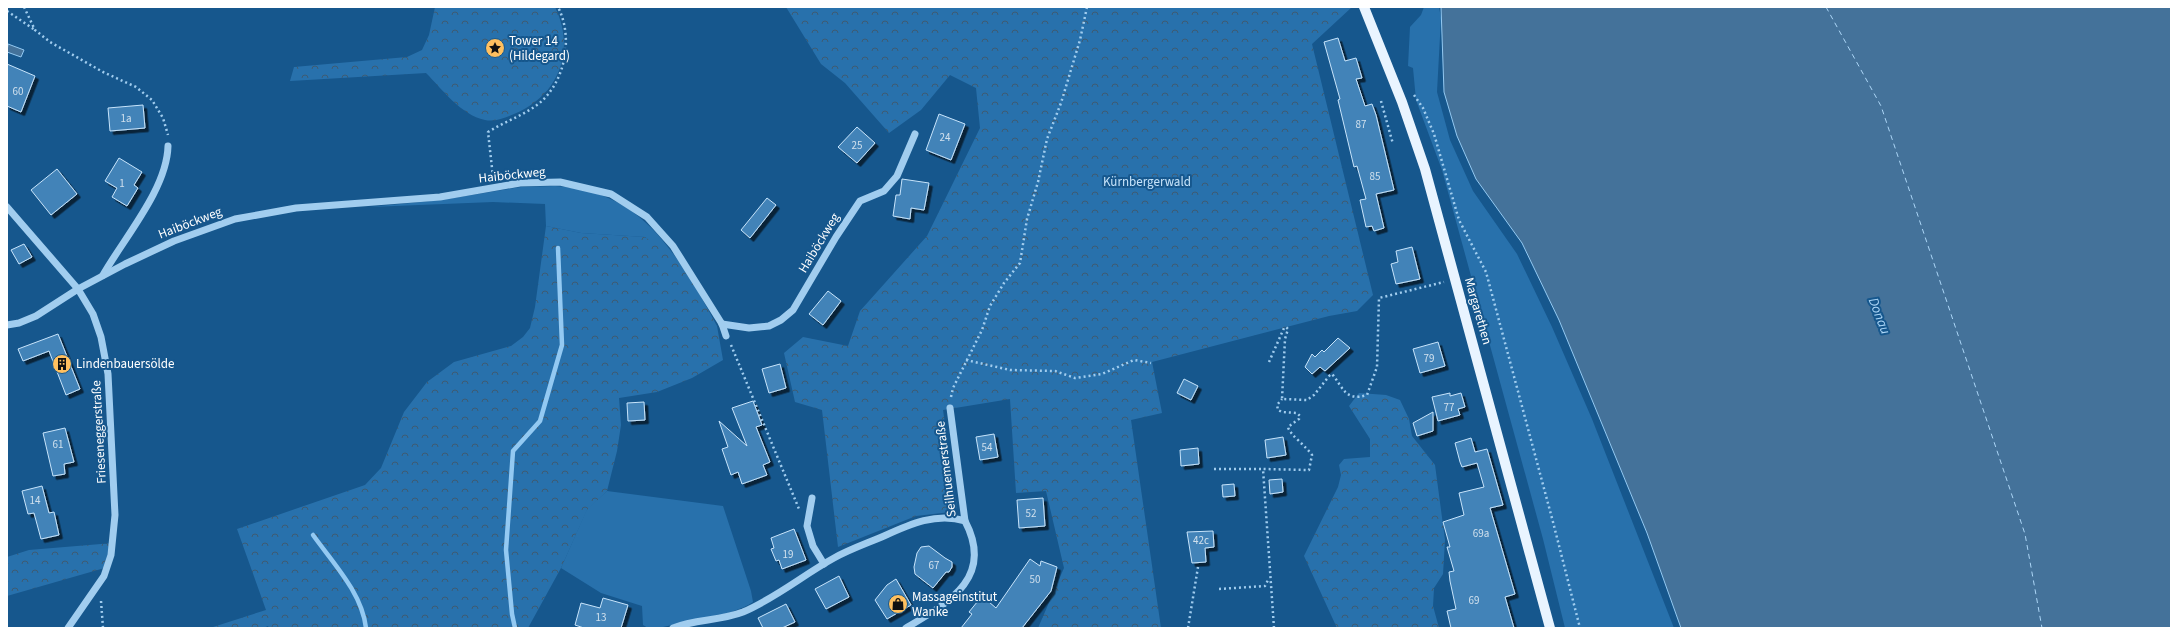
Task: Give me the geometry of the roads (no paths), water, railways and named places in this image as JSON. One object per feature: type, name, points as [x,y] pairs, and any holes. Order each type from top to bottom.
[{"type":"main road","name":"Margarethen","points":[[1364,7],[1402,102],[1425,168],[1550,628]]},
{"type":"street","name":"Haiböckweg","points":[[7,325],[19,323],[36,316],[78,289],[174,241],[235,219],[296,208],[440,197],[520,184],[560,182],[610,194],[647,218],[673,246],[722,324],[749,328],[769,326],[781,320],[793,310],[836,237],[860,201],[884,191],[897,176],[915,134]]},
{"type":"street","name":"Haiböckweg","points":[[103,276],[119,248],[137,223],[162,176],[168,146]]},
{"type":"street","name":"Frieseneggerstraße","points":[[7,207],[78,289],[93,314],[101,336],[106,362],[110,397],[115,529],[108,567],[98,586],[68,628]]},
{"type":"street","points":[[722,324],[726,336]]},
{"type":"street","name":"Seilhuemerstraße","points":[[673,628],[683,624],[726,618],[743,612],[782,592],[824,564],[844,553],[913,523],[948,518],[966,521],[950,408]]},
{"type":"street","points":[[812,498],[807,526],[813,546],[824,564]]},
{"type":"street","points":[[906,628],[943,606],[957,595],[970,577],[975,563],[976,552],[974,540],[966,521]]},
{"type":"water","name":"Donau","points":[[1441,7],[2171,7],[2171,628],[1681,628],[1647,533],[1559,320],[1522,243],[1476,179],[1457,136],[1444,92]]},
{"type":"water","points":[[8,44],[24,50],[21,57],[7,52]]},
{"type":"waterway","points":[[515,628],[512,614],[506,550],[513,451],[540,421],[562,345],[558,248]]},
{"type":"waterway","points":[[313,535],[346,579],[353,591],[359,603],[366,628]]},
{"type":"place","name":"Tower 14 (Hildegard)","points":[[495,48]]},
{"type":"place","name":"Lindenbauersölde","points":[[62,364]]},
{"type":"place","name":"Massageinstitut Wanke","points":[[898,604]]},
{"type":"park label","name":"Kürnbergerwald","points":[[1147,182]]}]
